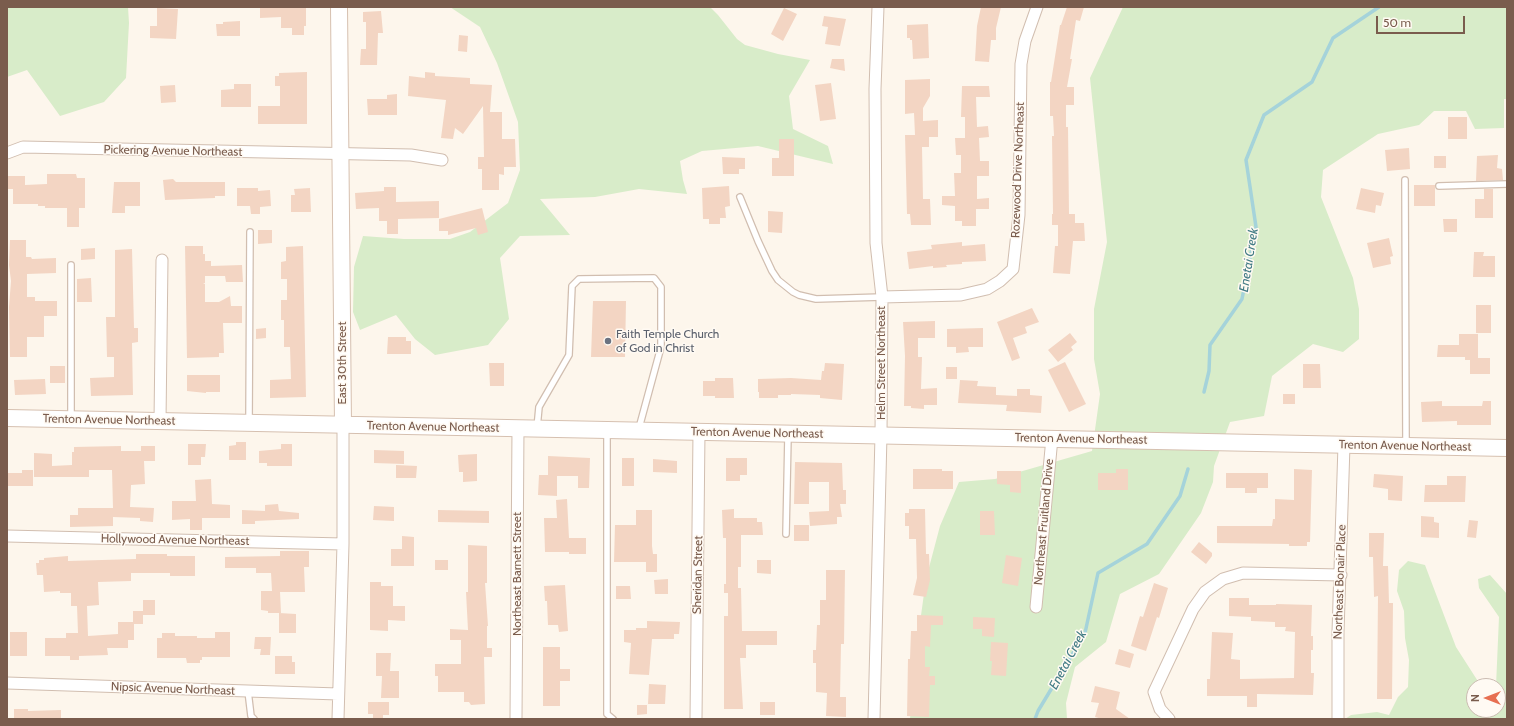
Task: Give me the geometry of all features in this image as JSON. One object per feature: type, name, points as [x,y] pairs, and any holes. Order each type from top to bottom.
[{"type":"main road","name":"East 30th Street","points":[[339,7],[343,425]]},
{"type":"main road","name":"Trenton Avenue Northeast","points":[[7,418],[1507,448]]},
{"type":"street","name":"Helm Street Northeast","points":[[874,719],[881,435],[882,297],[876,244],[875,89],[878,7]]},
{"type":"street","name":"Rozewood Drive Northeast","points":[[882,297],[961,295],[987,289],[1000,281],[1013,269],[1018,215],[1019,131],[1022,64],[1025,41],[1037,7]]},
{"type":"street","name":"Pickering Avenue Northeast","points":[[7,153],[23,147],[411,155],[442,160]]},
{"type":"street","points":[[160,421],[162,260]]},
{"type":"street","name":"East 30th Street","points":[[338,719],[343,544],[343,425]]},
{"type":"street","name":"Northeast Barnett Street","points":[[516,719],[518,428]]},
{"type":"street","name":"Sheridan Street","points":[[696,719],[700,432]]},
{"type":"street","name":"Northeast Fruitland Drive","points":[[1036,606],[1052,438]]},
{"type":"street","name":"Northeast Bonair Place","points":[[1338,719],[1338,632],[1344,445]]},
{"type":"street","name":"Hollywood Avenue Northeast","points":[[7,536],[343,544]]},
{"type":"street","points":[[1168,719],[1160,709],[1154,692],[1192,609],[1205,592],[1223,579],[1243,573],[1341,575]]},
{"type":"street","name":"Nipsic Avenue Northeast","points":[[7,683],[338,694]]},
{"type":"lane","points":[[1405,180],[1406,446]]},
{"type":"lane","points":[[1439,186],[1507,184]]},
{"type":"lane","points":[[740,197],[772,271],[778,280],[793,292],[816,299],[882,297]]},
{"type":"lane","points":[[249,423],[250,232]]},
{"type":"lane","points":[[70,265],[71,419]]},
{"type":"lane","points":[[537,429],[539,407],[569,355],[572,286],[579,279],[654,278],[661,287],[661,346],[639,430]]},
{"type":"lane","points":[[607,430],[607,714],[613,719]]},
{"type":"lane","points":[[786,534],[788,433]]},
{"type":"lane","points":[[248,691],[251,716],[254,719]]},
{"type":"green space","points":[[7,7],[128,7],[129,23],[126,78],[104,102],[60,116],[27,70],[7,77]]},
{"type":"green space","points":[[450,7],[710,7],[737,39],[745,45],[778,54],[810,60],[789,96],[793,129],[828,146],[833,164],[758,146],[702,151],[680,161],[687,194],[639,189],[595,197],[540,199],[570,235],[520,236],[500,258],[509,319],[488,345],[435,355],[415,339],[396,315],[360,330],[353,312],[354,267],[363,236],[404,239],[450,239],[470,232],[508,203],[520,170],[518,122],[497,63],[480,27]]},
{"type":"green space","points":[[1123,7],[1507,7],[1507,99],[1504,99],[1504,128],[1475,129],[1466,111],[1434,111],[1419,125],[1378,134],[1323,170],[1321,197],[1353,278],[1359,309],[1359,339],[1343,352],[1313,344],[1272,376],[1264,416],[1230,422],[1214,466],[1213,482],[1201,513],[1159,574],[1120,594],[1106,642],[1075,667],[1066,703],[1067,719],[910,719],[915,659],[926,579],[940,526],[959,482],[995,479],[1092,451],[1100,394],[1094,359],[1094,309],[1107,242],[1090,78]]},
{"type":"green space","points":[[1408,561],[1425,565],[1456,647],[1476,678],[1466,678],[1466,718],[1506,718],[1506,678],[1496,678],[1499,617],[1479,588],[1478,579],[1490,575],[1507,594],[1507,719],[1345,719],[1351,715],[1377,712],[1389,715],[1398,697],[1408,687],[1409,660],[1405,638],[1404,611],[1397,591],[1399,570]]},
{"type":"building","points":[[260,7],[306,7],[306,26],[304,26],[304,35],[292,35],[292,28],[281,28],[281,17],[260,18]]},
{"type":"building","points":[[981,7],[1001,7],[996,28],[996,40],[991,40],[989,62],[975,61],[977,26]]},
{"type":"building","points":[[1067,7],[1084,7],[1080,21],[1076,20],[1070,59],[1072,59],[1067,87],[1074,87],[1074,105],[1066,105],[1066,127],[1068,127],[1069,214],[1075,214],[1075,223],[1084,223],[1085,241],[1073,241],[1070,274],[1053,273],[1055,246],[1058,246],[1058,225],[1052,225],[1052,136],[1054,136],[1053,116],[1050,116],[1050,82],[1060,25]]},
{"type":"building","points":[[157,8],[178,9],[176,39],[150,38],[150,26],[157,26]]},
{"type":"building","points":[[784,8],[797,14],[783,41],[771,34]]},
{"type":"building","points":[[381,11],[383,33],[378,33],[377,65],[360,65],[361,49],[366,49],[366,22],[363,22],[363,12]]},
{"type":"building","points":[[824,16],[846,19],[840,46],[825,44],[828,27],[822,26]]},
{"type":"building","points":[[240,21],[240,36],[217,36],[216,24]]},
{"type":"building","points":[[928,24],[929,58],[913,59],[912,40],[907,38],[907,25]]},
{"type":"building","points":[[459,35],[468,36],[467,52],[458,51]]},
{"type":"building","points":[[832,59],[844,59],[845,71],[830,68]]},
{"type":"building","points":[[307,72],[307,124],[258,124],[258,106],[280,106],[280,86],[275,86],[275,76],[279,76],[279,73]]},
{"type":"building","points":[[425,72],[435,73],[435,76],[470,78],[470,84],[492,85],[490,112],[502,112],[502,139],[515,139],[516,167],[504,167],[504,175],[499,174],[499,190],[482,190],[482,169],[478,169],[478,157],[484,157],[483,106],[463,134],[455,128],[453,139],[441,138],[446,100],[408,96],[409,76],[425,78]]},
{"type":"building","points":[[930,79],[930,96],[923,108],[923,121],[938,120],[938,137],[929,137],[929,147],[922,147],[923,199],[930,199],[931,225],[911,225],[910,214],[907,214],[905,135],[915,135],[914,113],[905,114],[905,80]]},
{"type":"building","points":[[831,83],[836,119],[820,121],[815,85]]},
{"type":"building","points":[[234,84],[251,84],[251,107],[221,107],[221,90],[234,89]]},
{"type":"building","points":[[175,85],[176,102],[161,103],[160,86]]},
{"type":"building","points":[[962,86],[989,86],[990,97],[976,97],[977,127],[988,126],[989,137],[979,138],[980,161],[989,161],[989,176],[977,176],[977,199],[989,198],[989,209],[976,209],[976,226],[962,226],[962,221],[955,221],[955,206],[942,205],[942,196],[955,196],[954,173],[961,173],[961,155],[956,155],[955,138],[965,138],[965,117],[961,117]]},
{"type":"building","points":[[397,94],[397,115],[368,115],[367,99],[387,99],[387,95]]},
{"type":"building","points":[[1448,117],[1467,117],[1467,139],[1448,139]]},
{"type":"building","points":[[779,139],[794,139],[794,176],[772,176],[772,158],[779,158]]},
{"type":"building","points":[[1409,148],[1410,169],[1387,171],[1385,150]]},
{"type":"building","points":[[1498,155],[1497,168],[1502,169],[1503,180],[1476,181],[1477,156]]},
{"type":"building","points":[[1434,156],[1446,156],[1446,168],[1434,168]]},
{"type":"building","points":[[722,157],[745,158],[745,169],[739,169],[739,174],[723,174]]},
{"type":"building","points":[[47,174],[76,174],[77,178],[85,178],[85,208],[79,208],[79,227],[67,227],[67,208],[45,208],[45,206],[38,206],[38,204],[13,204],[13,189],[7,189],[7,176],[25,176],[25,185],[47,184]]},
{"type":"building","points":[[173,179],[176,182],[225,182],[225,196],[215,196],[215,198],[165,200],[163,180]]},
{"type":"building","points":[[114,182],[140,182],[140,206],[125,206],[125,213],[112,213]]},
{"type":"building","points":[[1414,185],[1435,185],[1435,206],[1414,206]]},
{"type":"building","points":[[729,186],[730,206],[725,207],[726,218],[720,218],[720,224],[709,224],[709,219],[703,219],[702,188]]},
{"type":"building","points":[[384,187],[396,187],[396,202],[439,201],[439,218],[398,219],[398,234],[387,234],[387,221],[379,221],[379,208],[356,209],[355,193],[384,191]]},
{"type":"building","points":[[237,188],[258,188],[258,191],[270,190],[271,206],[260,207],[260,214],[251,214],[250,206],[237,206]]},
{"type":"building","points":[[310,188],[311,212],[291,212],[291,195],[295,195],[294,189]]},
{"type":"building","points":[[1361,188],[1384,193],[1381,206],[1376,205],[1375,213],[1356,209]]},
{"type":"building","points":[[1484,189],[1493,189],[1493,218],[1475,218],[1475,199],[1484,199]]},
{"type":"building","points":[[482,208],[488,232],[478,235],[476,228],[448,235],[448,231],[439,231],[439,219]]},
{"type":"building","points":[[768,211],[783,212],[782,233],[768,232]]},
{"type":"building","points":[[1443,219],[1457,219],[1457,232],[1444,232]]},
{"type":"building","points":[[258,230],[272,230],[272,243],[258,244]]},
{"type":"building","points":[[1389,238],[1393,256],[1390,257],[1391,264],[1373,268],[1367,243]]},
{"type":"building","points":[[10,240],[26,240],[26,257],[31,257],[32,259],[56,258],[56,273],[27,274],[27,297],[35,297],[35,301],[57,301],[57,316],[44,316],[44,337],[27,337],[27,357],[10,357]]},
{"type":"building","points":[[962,242],[962,246],[985,244],[986,261],[962,262],[962,264],[946,265],[947,267],[933,268],[933,266],[909,269],[907,252],[932,249],[931,245]]},
{"type":"building","points":[[185,246],[203,246],[205,261],[211,261],[211,266],[242,265],[243,282],[226,282],[225,276],[205,276],[205,283],[203,283],[205,284],[205,302],[219,302],[230,296],[231,306],[242,306],[242,323],[223,323],[224,353],[219,353],[219,357],[187,358]]},
{"type":"building","points":[[303,246],[306,397],[270,398],[270,380],[291,379],[290,347],[284,347],[284,320],[281,320],[281,300],[287,300],[287,279],[281,279],[281,262],[286,261],[286,247]]},
{"type":"building","points":[[95,248],[95,259],[81,260],[81,249]]},
{"type":"building","points":[[132,249],[134,328],[138,328],[138,342],[132,343],[133,395],[91,396],[90,378],[114,377],[114,357],[107,357],[106,317],[115,317],[115,250]]},
{"type":"building","points":[[1474,252],[1484,252],[1483,256],[1495,256],[1495,277],[1473,277]]},
{"type":"building","points":[[91,278],[92,302],[77,302],[77,279]]},
{"type":"building","name":"Faith Temple Church of God in Christ","points":[[593,301],[626,301],[625,357],[591,357]]},
{"type":"building","points":[[1476,305],[1491,305],[1491,333],[1476,333]]},
{"type":"building","points":[[1032,308],[1039,322],[1025,327],[1027,333],[1013,338],[1020,358],[1012,361],[997,322]]},
{"type":"building","points":[[935,321],[935,338],[918,338],[918,357],[922,357],[921,389],[937,388],[937,405],[924,405],[924,409],[904,406],[905,356],[903,322]]},
{"type":"building","points":[[266,328],[266,338],[256,339],[256,329]]},
{"type":"building","points":[[983,328],[983,347],[968,347],[969,352],[956,353],[956,347],[947,347],[947,329]]},
{"type":"building","points":[[1070,333],[1077,342],[1071,347],[1073,350],[1058,362],[1048,350]]},
{"type":"building","points":[[1459,334],[1478,334],[1478,358],[1490,358],[1490,374],[1470,374],[1470,360],[1465,360],[1465,357],[1437,357],[1438,345],[1459,345]]},
{"type":"building","points":[[388,337],[406,337],[406,341],[411,341],[411,354],[387,354]]},
{"type":"building","points":[[1065,362],[1086,404],[1069,412],[1048,370]]},
{"type":"building","points":[[489,363],[504,363],[504,386],[490,386]]},
{"type":"building","points":[[825,363],[844,364],[842,400],[820,398],[820,395],[791,394],[778,395],[778,398],[759,398],[758,379],[791,378],[821,380]]},
{"type":"building","points":[[1303,364],[1320,364],[1321,388],[1303,388]]},
{"type":"building","points":[[50,366],[65,366],[65,383],[50,383]]},
{"type":"building","points":[[946,367],[957,367],[957,379],[946,379]]},
{"type":"building","points":[[187,375],[220,375],[220,392],[206,393],[187,391]]},
{"type":"building","points":[[715,378],[733,378],[734,398],[715,398],[715,396],[703,396],[703,381],[715,381]]},
{"type":"building","points":[[45,379],[46,394],[15,395],[14,380]]},
{"type":"building","points":[[960,380],[978,381],[977,386],[996,387],[996,395],[1017,396],[1017,389],[1030,389],[1030,395],[1042,396],[1041,413],[1006,411],[1007,405],[958,403]]},
{"type":"building","points":[[1283,394],[1295,394],[1295,404],[1283,404]]},
{"type":"building","points":[[1442,401],[1442,406],[1482,406],[1483,401],[1491,401],[1491,425],[1457,425],[1457,421],[1422,422],[1421,402]]},
{"type":"building","points":[[236,442],[246,442],[246,460],[229,460],[229,446],[236,445]]},
{"type":"building","points":[[188,444],[206,444],[205,457],[201,457],[201,465],[188,465]]},
{"type":"building","points":[[281,444],[292,444],[292,466],[267,466],[267,463],[259,463],[259,451],[281,449]]},
{"type":"building","points":[[121,446],[121,451],[141,451],[141,446],[155,446],[155,461],[144,461],[145,484],[131,485],[130,507],[154,508],[153,522],[140,521],[140,518],[113,517],[113,526],[70,527],[70,515],[78,515],[78,508],[113,508],[112,470],[89,470],[89,477],[34,477],[34,453],[52,454],[52,466],[72,465],[72,452],[74,452],[74,447]]},
{"type":"building","points":[[374,450],[404,451],[404,464],[374,463]]},
{"type":"building","points":[[477,454],[477,481],[463,482],[463,472],[459,472],[458,455]]},
{"type":"building","points":[[548,456],[590,458],[589,488],[578,488],[578,476],[557,476],[557,496],[538,495],[539,475],[548,475]]},
{"type":"building","points":[[622,458],[634,458],[634,486],[622,486]]},
{"type":"building","points":[[726,458],[747,458],[747,475],[740,475],[740,481],[726,481]]},
{"type":"building","points":[[653,459],[677,461],[677,473],[653,472]]},
{"type":"building","points":[[795,462],[842,463],[843,490],[846,490],[846,504],[840,504],[842,517],[837,517],[837,524],[810,526],[809,512],[829,511],[829,482],[809,482],[809,504],[794,504]]},
{"type":"building","points":[[396,465],[417,466],[416,478],[396,478]]},
{"type":"building","points":[[913,469],[942,469],[942,471],[953,471],[953,489],[913,489]]},
{"type":"building","points":[[1116,469],[1128,469],[1128,490],[1098,490],[1098,473],[1116,473]]},
{"type":"building","points":[[1294,469],[1312,470],[1310,542],[1307,542],[1307,546],[1289,546],[1289,544],[1217,543],[1217,526],[1272,526],[1273,519],[1275,519],[1275,499],[1294,500]]},
{"type":"building","points":[[22,470],[33,470],[33,486],[7,486],[7,473],[22,473]]},
{"type":"building","points":[[997,471],[1021,471],[1021,493],[1010,492],[1010,485],[997,484]]},
{"type":"building","points":[[1226,473],[1268,473],[1268,488],[1257,488],[1257,493],[1245,493],[1245,488],[1226,488]]},
{"type":"building","points":[[1374,474],[1403,476],[1402,501],[1388,500],[1388,489],[1373,487]]},
{"type":"building","points":[[1447,476],[1466,476],[1465,502],[1424,502],[1425,485],[1447,485]]},
{"type":"building","points":[[211,479],[212,504],[230,505],[230,518],[202,518],[202,530],[190,530],[190,519],[172,520],[172,501],[196,501],[195,480]]},
{"type":"building","points":[[567,499],[569,538],[586,538],[586,554],[545,552],[544,518],[557,518],[556,500]]},
{"type":"building","points":[[278,504],[279,511],[299,513],[299,519],[255,521],[255,524],[242,524],[242,510],[265,511],[265,505]]},
{"type":"building","points":[[374,506],[394,507],[394,521],[373,520]]},
{"type":"building","points":[[734,509],[734,518],[757,518],[757,522],[762,522],[763,535],[741,535],[741,567],[738,567],[738,588],[741,588],[742,631],[777,631],[777,645],[746,645],[746,658],[740,658],[743,709],[724,709],[724,616],[728,616],[728,593],[724,593],[724,584],[726,584],[726,538],[723,538],[722,510]]},
{"type":"building","points":[[909,509],[925,509],[926,554],[929,554],[930,580],[926,597],[913,595],[917,578],[916,539],[909,539],[909,526],[905,526],[905,513],[909,513]]},
{"type":"building","points":[[438,510],[489,511],[489,523],[438,522]]},
{"type":"building","points":[[636,510],[652,510],[652,546],[653,554],[657,554],[657,572],[646,572],[646,562],[614,562],[615,525],[636,525]]},
{"type":"building","points":[[980,511],[994,511],[995,535],[980,535]]},
{"type":"building","points":[[1421,516],[1434,517],[1434,522],[1439,523],[1439,538],[1421,537]]},
{"type":"building","points":[[1469,520],[1478,521],[1476,538],[1467,537]]},
{"type":"building","points":[[794,525],[809,525],[809,541],[794,541]]},
{"type":"building","points":[[1369,533],[1384,533],[1383,566],[1388,566],[1389,603],[1393,603],[1392,699],[1377,699],[1378,596],[1374,597],[1373,557],[1369,557]]},
{"type":"building","points":[[402,536],[414,537],[414,566],[391,566],[391,549],[402,549]]},
{"type":"building","points":[[1199,542],[1212,553],[1212,556],[1206,564],[1191,552]]},
{"type":"building","points":[[468,545],[487,546],[487,583],[485,583],[488,626],[487,648],[492,648],[492,657],[484,657],[485,704],[471,705],[469,702],[464,702],[464,692],[438,692],[438,676],[435,676],[435,664],[461,664],[461,640],[450,640],[450,629],[468,630],[466,592],[468,592]]},
{"type":"building","points":[[280,551],[309,551],[309,567],[304,567],[305,592],[280,592],[281,613],[268,613],[268,611],[261,610],[261,591],[272,591],[271,573],[256,573],[256,568],[225,568],[225,557],[280,556]]},
{"type":"building","points":[[136,554],[195,556],[195,576],[170,576],[170,573],[131,573],[131,581],[98,582],[99,605],[87,606],[88,636],[118,634],[118,622],[133,622],[133,611],[143,611],[143,624],[134,624],[134,640],[128,640],[128,648],[107,648],[108,655],[79,656],[79,660],[70,660],[70,656],[45,656],[45,638],[66,638],[66,633],[78,633],[77,606],[71,606],[71,593],[60,593],[60,591],[44,592],[43,575],[37,575],[36,563],[39,563],[39,560],[44,560],[44,558],[68,556],[68,561],[136,559]]},
{"type":"building","points":[[1006,555],[1022,558],[1018,586],[1002,583]]},
{"type":"building","points":[[435,560],[448,560],[448,570],[435,570]]},
{"type":"building","points":[[757,560],[771,560],[771,574],[757,573]]},
{"type":"building","points":[[826,570],[845,570],[844,644],[841,644],[840,697],[846,697],[846,717],[826,716],[827,693],[816,692],[816,663],[813,663],[813,650],[816,650],[817,625],[820,625],[820,600],[826,600]]},
{"type":"building","points":[[668,579],[668,594],[655,594],[654,580]]},
{"type":"building","points":[[370,582],[381,582],[381,586],[393,586],[393,606],[405,606],[405,621],[388,620],[388,631],[370,630]]},
{"type":"building","points":[[1154,583],[1168,588],[1159,618],[1157,617],[1146,651],[1131,646],[1140,616],[1143,617]]},
{"type":"building","points":[[565,585],[568,631],[559,632],[558,625],[548,625],[547,601],[545,601],[544,586]]},
{"type":"building","points":[[616,586],[630,586],[631,599],[616,599]]},
{"type":"building","points":[[1229,598],[1249,598],[1249,605],[1312,605],[1311,636],[1313,636],[1313,650],[1311,650],[1311,673],[1314,673],[1313,695],[1257,694],[1257,707],[1247,707],[1247,696],[1207,696],[1207,679],[1210,679],[1212,632],[1233,633],[1231,659],[1240,660],[1240,679],[1294,678],[1295,632],[1285,631],[1286,627],[1275,627],[1275,622],[1251,621],[1251,617],[1229,616]]},
{"type":"building","points":[[143,600],[155,600],[155,615],[143,615]]},
{"type":"building","points":[[279,613],[296,614],[296,633],[279,633]]},
{"type":"building","points":[[917,615],[943,616],[943,625],[931,625],[930,647],[925,646],[925,667],[930,667],[929,676],[935,676],[935,685],[930,685],[929,717],[907,716],[908,659],[910,659],[911,631],[917,631]]},
{"type":"building","points":[[973,617],[995,618],[994,637],[982,636],[982,629],[973,629]]},
{"type":"building","points":[[647,621],[680,622],[679,634],[674,634],[674,639],[652,639],[649,675],[629,674],[631,643],[624,642],[624,630],[647,628]]},
{"type":"building","points":[[10,632],[27,632],[27,656],[10,656]]},
{"type":"building","points":[[215,632],[230,632],[230,657],[202,657],[200,663],[187,663],[186,658],[157,658],[157,638],[162,638],[162,633],[175,633],[175,636],[215,638]]},
{"type":"building","points":[[255,637],[271,637],[270,655],[260,655],[261,649],[254,649]]},
{"type":"building","points":[[991,642],[1008,643],[1006,676],[991,675]]},
{"type":"building","points":[[543,647],[560,647],[560,669],[570,669],[570,681],[560,681],[560,706],[543,706]]},
{"type":"building","points":[[1119,649],[1134,654],[1130,668],[1115,664]]},
{"type":"building","points":[[376,653],[391,653],[390,671],[399,671],[399,698],[381,698],[382,676],[376,676]]},
{"type":"building","points":[[275,656],[292,656],[292,662],[295,662],[295,674],[275,674]]},
{"type":"building","points":[[649,684],[666,685],[665,704],[648,704]]},
{"type":"building","points":[[1095,686],[1120,692],[1116,709],[1130,719],[1102,719],[1095,717],[1099,703],[1091,702]]},
{"type":"building","points":[[368,702],[389,702],[389,715],[383,715],[383,719],[373,719],[373,714],[368,714]]},
{"type":"building","points":[[760,702],[775,702],[775,715],[760,715]]},
{"type":"building","points":[[637,705],[647,705],[647,714],[637,715]]},
{"type":"building","points":[[14,709],[28,709],[28,711],[61,710],[61,719],[14,719]]},
{"type":"waterway","name":"Enetai Creek","points":[[1204,392],[1209,371],[1210,345],[1242,299],[1256,227],[1246,160],[1264,115],[1312,82],[1333,38],[1379,7]]},
{"type":"waterway","name":"Enetai Creek","points":[[1035,719],[1038,711],[1085,633],[1098,573],[1147,544],[1180,496],[1188,469]]},
{"type":"place","name":"Faith Temple Church of God in Christ","points":[[608,341]]}]
